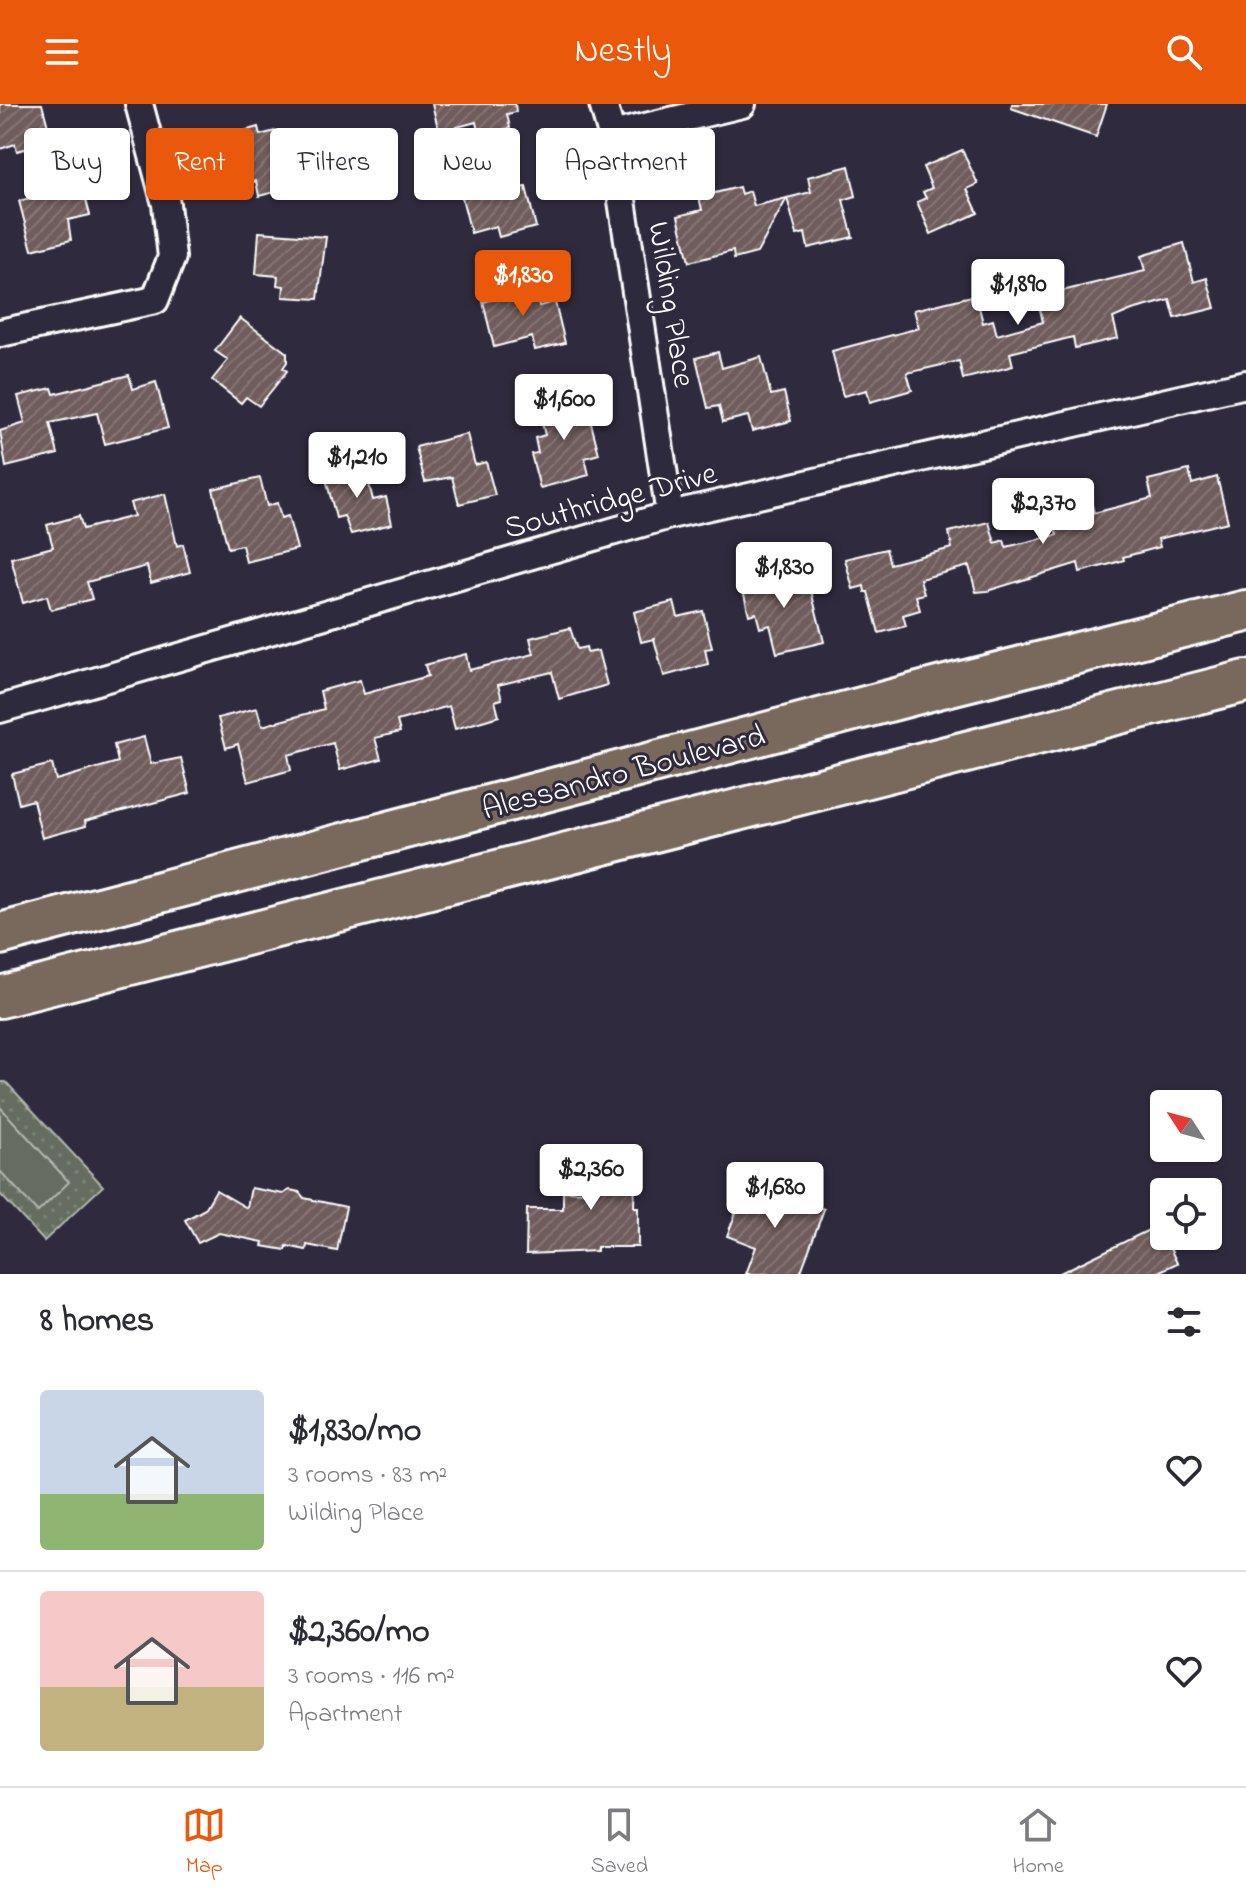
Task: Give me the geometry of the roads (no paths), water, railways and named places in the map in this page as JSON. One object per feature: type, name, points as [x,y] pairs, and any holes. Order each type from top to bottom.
[{"type":"main road","name":"Alessandro Boulevard","points":[[0,934],[938,688],[1246,611]]},
{"type":"main road","name":"Alessandro Boulevard","points":[[0,997],[1246,681]]},
{"type":"street","points":[[0,333],[155,300],[172,257],[166,204],[139,104]]},
{"type":"street","name":"Wilding Place","points":[[603,104],[610,128]]},
{"type":"street","points":[[641,128],[742,104]]},
{"type":"street","name":"Wilding Place","points":[[622,200],[670,515]]},
{"type":"street","name":"Southridge Drive","points":[[0,709],[670,515],[1246,384]]}]
